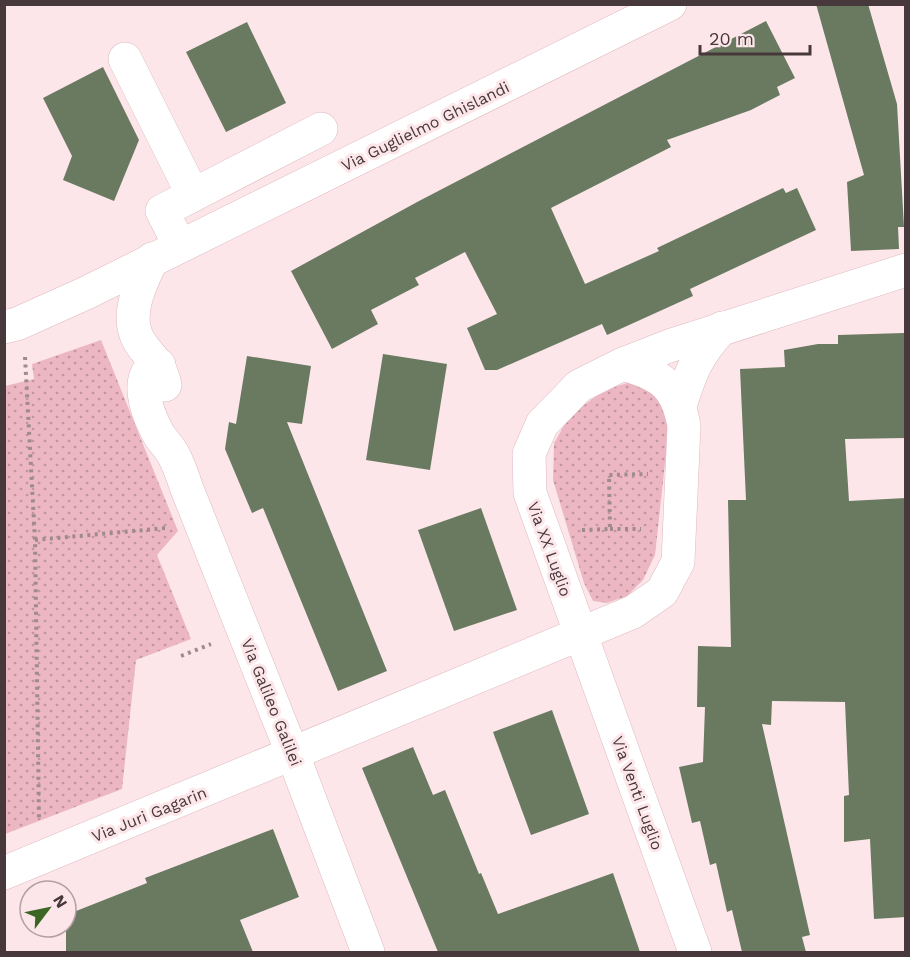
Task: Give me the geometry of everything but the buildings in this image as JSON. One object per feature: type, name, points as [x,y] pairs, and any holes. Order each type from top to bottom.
[{"type":"street","name":"Via Guglielmo Ghislandi","points":[[4,327],[17,324],[86,293],[670,4]]},
{"type":"street","points":[[125,59],[193,195]]},
{"type":"street","points":[[166,252],[162,211],[321,129]]},
{"type":"street","name":"Via Galileo Galilei","points":[[166,252],[140,285],[134,307],[133,323],[139,341],[159,365],[150,369],[146,374],[144,393],[150,414],[160,436],[172,452],[293,755],[368,952]]},
{"type":"street","name":"Via XX Luglio","points":[[580,633],[530,493],[529,454],[542,424],[579,386],[623,364],[722,328],[906,270]]},
{"type":"street","points":[[680,406],[691,370],[705,346],[722,328]]},
{"type":"street","points":[[293,755],[633,612],[662,592],[678,562],[684,426],[680,406],[667,384],[647,371],[623,364]]},
{"type":"street","name":"Via Venti Luglio","points":[[580,633],[695,952]]},
{"type":"street","name":"Via Juri Gagarin","points":[[4,873],[293,755]]},
{"type":"path","points":[[26,356],[35,540],[39,860]]},
{"type":"path","points":[[610,529],[609,475],[682,474]]},
{"type":"path","points":[[35,540],[173,527]]},
{"type":"path","points":[[544,532],[641,529]]},
{"type":"path","points":[[181,656],[218,641]]},
{"type":"shaded area","points":[[101,340],[178,531],[157,555],[191,639],[136,660],[122,789],[5,834],[5,386],[34,379],[32,364]]},
{"type":"shaded area","points":[[630,382],[653,389],[666,406],[669,427],[655,555],[643,580],[627,596],[607,603],[593,601],[584,583],[553,480],[554,443],[570,415],[605,390]]}]
